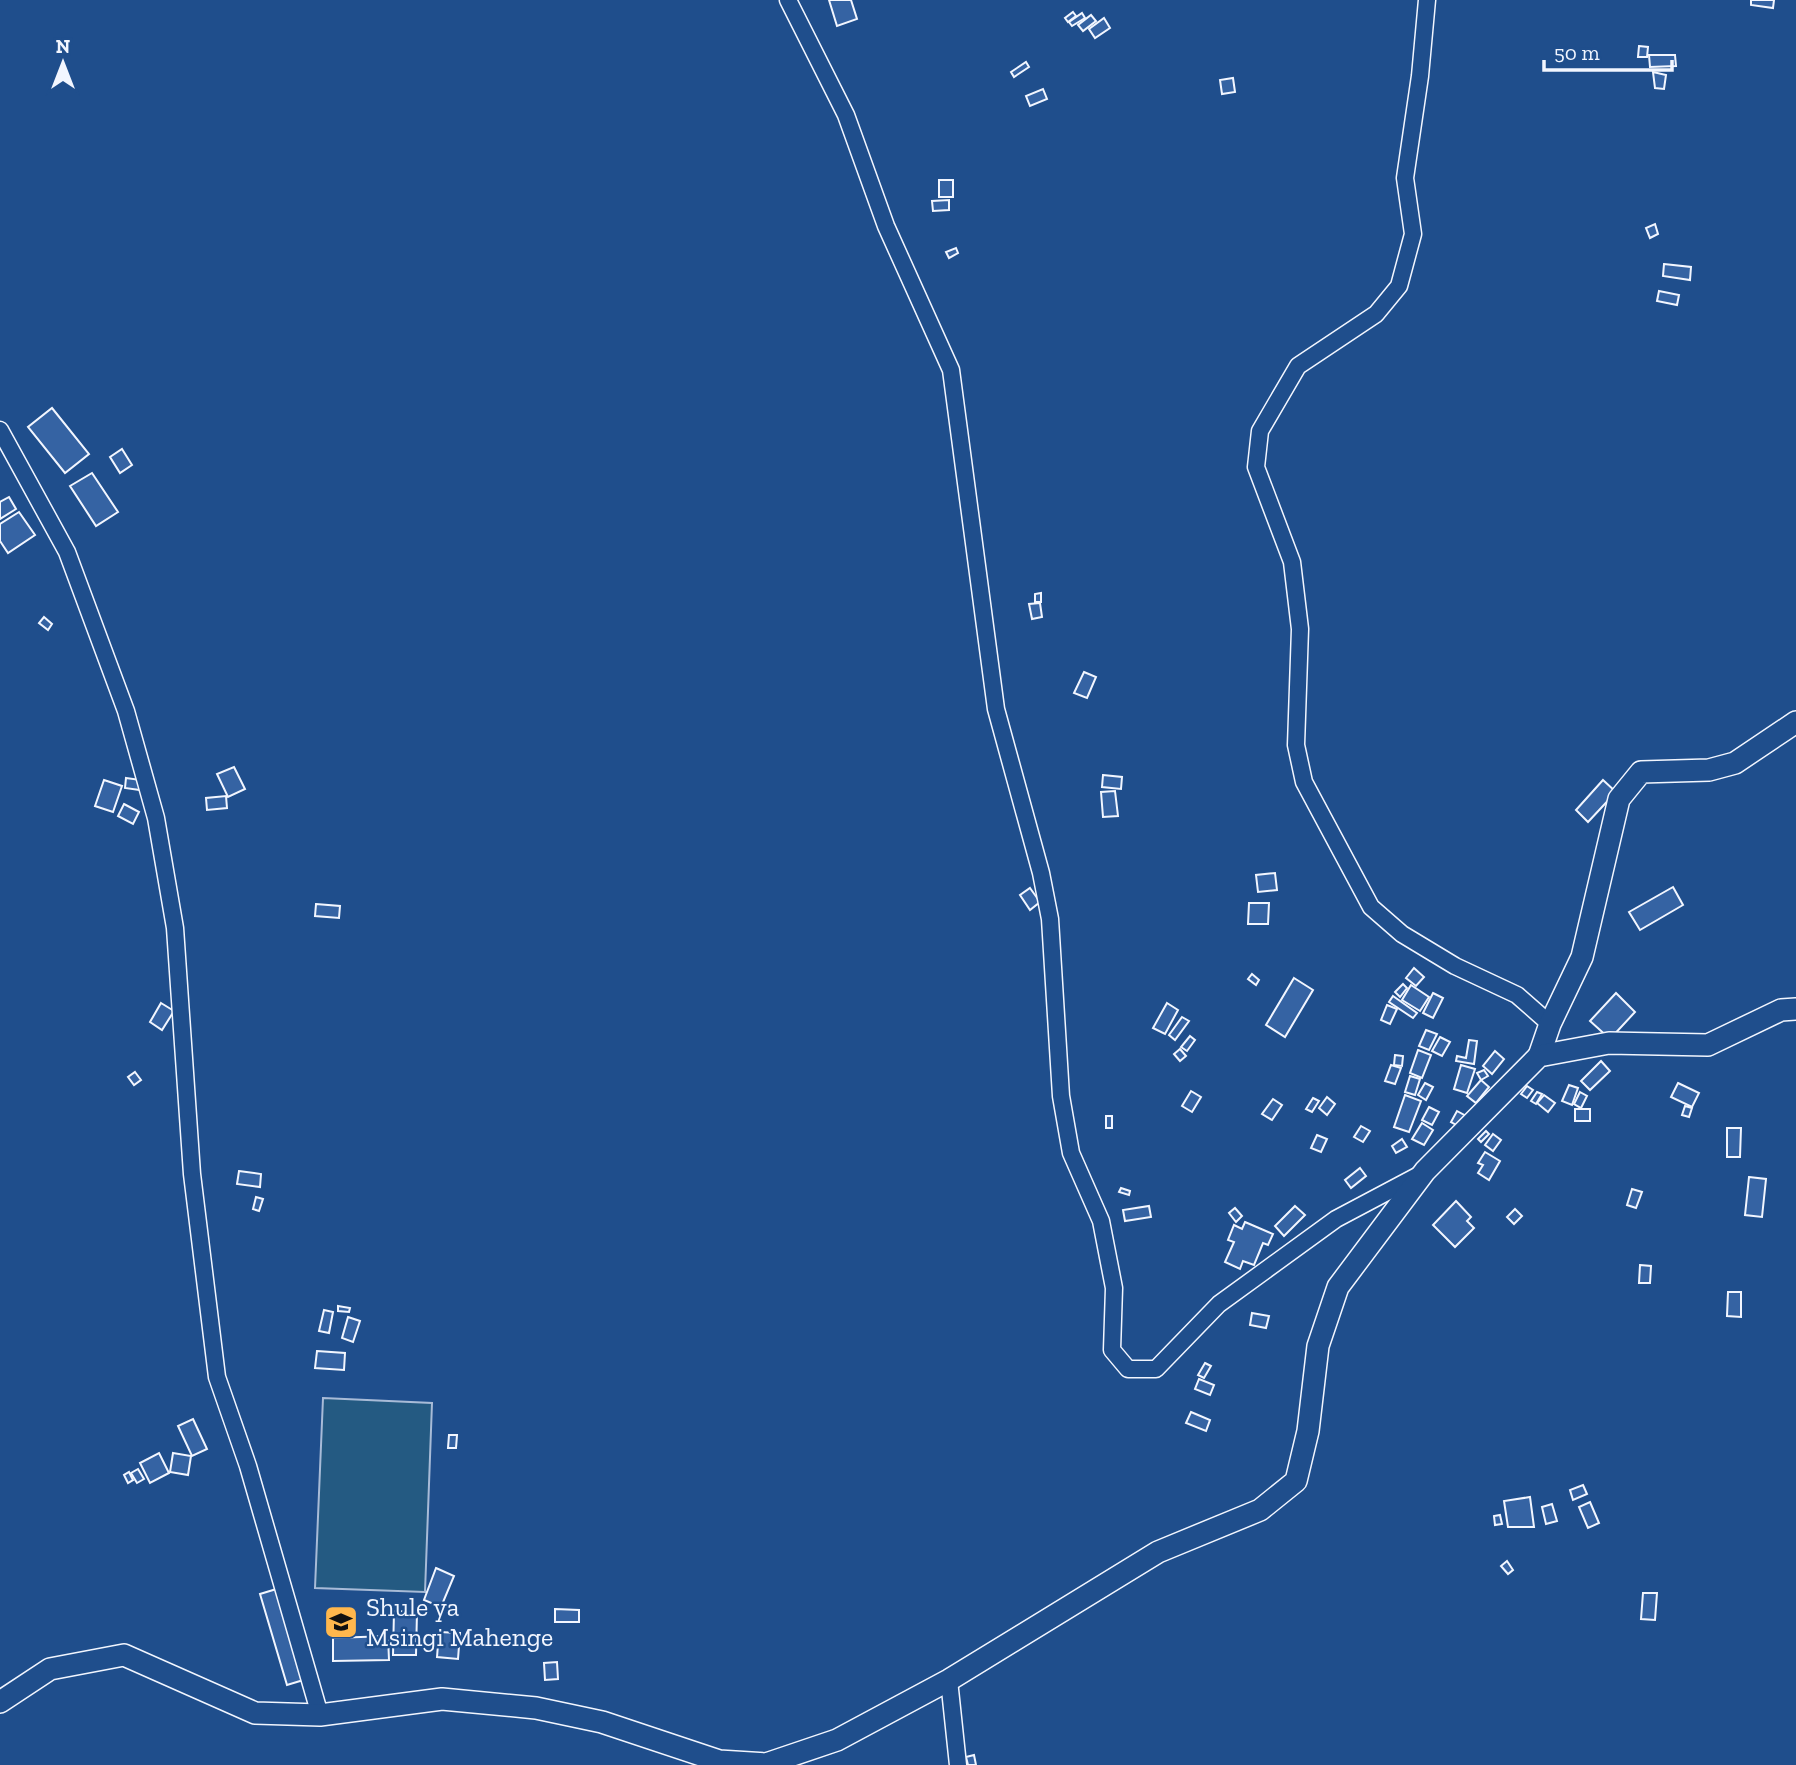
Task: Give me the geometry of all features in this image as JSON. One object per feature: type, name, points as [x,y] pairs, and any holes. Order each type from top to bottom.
[{"type":"street","points":[[788,0],[846,115],[886,226],[951,370],[996,709],[1050,919],[1061,1096],[1071,1153],[1101,1221],[1114,1288],[1112,1350],[1128,1370],[1156,1369],[1219,1304],[1336,1219],[1425,1171]]},
{"type":"street","points":[[1427,0],[1420,76],[1405,178],[1413,234],[1399,286],[1376,314],[1298,366],[1259,430],[1256,467],[1292,562],[1300,629],[1296,745],[1304,782],[1371,907],[1402,934],[1455,966],[1517,995],[1550,1024]]},
{"type":"street","points":[[0,430],[67,552],[126,711],[156,818],[175,928],[192,1174],[217,1377],[248,1466],[320,1715]]},
{"type":"street","points":[[0,1702],[50,1669],[124,1655],[255,1713],[320,1715],[442,1699],[536,1708],[602,1722],[719,1760],[766,1764],[837,1740],[949,1679],[1158,1552],[1260,1510],[1296,1481],[1308,1431],[1318,1346],[1338,1287],[1425,1171],[1539,1056],[1550,1024],[1582,957],[1619,799],[1641,772],[1709,770],[1735,763],[1796,722]]},
{"type":"street","points":[[1539,1056],[1609,1043],[1708,1045],[1781,1010],[1796,1009]]},
{"type":"street","points":[[949,1679],[958,1765]]},
{"type":"shaded area","points":[[323,1398],[432,1403],[425,1592],[315,1588]]},
{"type":"building","points":[[829,0],[851,0],[857,19],[837,26]]},
{"type":"building","points":[[1751,0],[1774,0],[1773,8],[1751,5]]},
{"type":"building","points":[[1073,12],[1076,16],[1068,22],[1065,18]]},
{"type":"building","points":[[1082,13],[1085,18],[1072,26],[1069,22]]},
{"type":"building","points":[[1091,15],[1096,21],[1083,31],[1078,25]]},
{"type":"building","points":[[1104,18],[1110,28],[1095,38],[1089,29]]},
{"type":"building","points":[[1639,46],[1648,47],[1647,57],[1638,57]]},
{"type":"building","points":[[1649,55],[1675,55],[1676,66],[1650,67]]},
{"type":"building","points":[[1026,62],[1029,67],[1014,77],[1011,72]]},
{"type":"building","points":[[1653,72],[1666,75],[1664,89],[1655,88]]},
{"type":"building","points":[[1233,78],[1235,92],[1222,94],[1220,80]]},
{"type":"building","points":[[1043,89],[1047,99],[1030,106],[1026,96]]},
{"type":"building","points":[[939,180],[953,180],[953,197],[939,197]]},
{"type":"building","points":[[949,200],[949,210],[933,211],[932,201]]},
{"type":"building","points":[[1655,224],[1658,234],[1650,238],[1646,228]]},
{"type":"building","points":[[956,248],[958,253],[949,258],[946,252]]},
{"type":"building","points":[[1664,264],[1691,267],[1690,280],[1663,276]]},
{"type":"building","points":[[1659,291],[1679,295],[1677,305],[1657,301]]},
{"type":"building","points":[[52,408],[89,454],[65,473],[28,427]]},
{"type":"building","points":[[122,449],[132,465],[120,473],[110,457]]},
{"type":"building","points":[[92,473],[118,512],[96,526],[70,486]]},
{"type":"building","points":[[9,497],[16,509],[0,519],[0,502]]},
{"type":"building","points":[[19,512],[35,535],[8,553],[0,541],[0,524]]},
{"type":"building","points":[[1041,593],[1041,602],[1035,602],[1035,594]]},
{"type":"building","points":[[1040,603],[1042,617],[1032,619],[1029,604]]},
{"type":"building","points":[[44,617],[52,624],[48,630],[39,623]]},
{"type":"building","points":[[1084,672],[1096,677],[1087,698],[1074,693]]},
{"type":"building","points":[[234,767],[245,789],[228,797],[217,774]]},
{"type":"building","points":[[1103,775],[1122,777],[1121,789],[1102,787]]},
{"type":"building","points":[[126,778],[148,781],[147,791],[125,788]]},
{"type":"building","points":[[104,780],[122,786],[113,812],[95,806]]},
{"type":"building","points":[[1603,780],[1616,792],[1588,822],[1576,810]]},
{"type":"building","points":[[1115,791],[1118,816],[1103,817],[1101,792]]},
{"type":"building","points":[[226,796],[227,808],[207,810],[206,798]]},
{"type":"building","points":[[124,804],[139,812],[133,824],[118,816]]},
{"type":"building","points":[[1275,873],[1277,890],[1258,892],[1256,875]]},
{"type":"building","points":[[1673,887],[1683,905],[1640,930],[1629,912]]},
{"type":"building","points":[[1030,888],[1040,902],[1030,910],[1020,895]]},
{"type":"building","points":[[1249,903],[1269,903],[1268,924],[1248,924]]},
{"type":"building","points":[[316,904],[340,906],[339,918],[315,916]]},
{"type":"building","points":[[1414,968],[1424,977],[1416,986],[1406,978]]},
{"type":"building","points":[[1252,974],[1259,980],[1256,985],[1248,979]]},
{"type":"building","points":[[1294,978],[1313,990],[1285,1037],[1266,1025]]},
{"type":"building","points":[[1403,984],[1407,988],[1400,997],[1395,992]]},
{"type":"building","points":[[1411,985],[1429,997],[1420,1011],[1402,1000]]},
{"type":"building","points":[[1433,993],[1443,998],[1433,1018],[1423,1013]]},
{"type":"building","points":[[1616,993],[1635,1012],[1610,1039],[1590,1021]]},
{"type":"building","points":[[1393,996],[1417,1013],[1413,1018],[1389,1002]]},
{"type":"building","points":[[161,1003],[174,1011],[162,1030],[150,1022]]},
{"type":"building","points":[[1167,1003],[1178,1010],[1165,1034],[1153,1028]]},
{"type":"building","points":[[1387,1005],[1397,1009],[1390,1024],[1381,1020]]},
{"type":"building","points":[[1182,1017],[1189,1021],[1175,1040],[1169,1035]]},
{"type":"building","points":[[1426,1030],[1437,1034],[1429,1050],[1419,1046]]},
{"type":"building","points":[[1190,1036],[1195,1040],[1187,1051],[1181,1047]]},
{"type":"building","points":[[1440,1037],[1450,1042],[1442,1056],[1432,1051]]},
{"type":"building","points":[[1469,1040],[1477,1041],[1474,1064],[1456,1061],[1457,1056],[1466,1058]]},
{"type":"building","points":[[1180,1049],[1186,1056],[1180,1061],[1174,1054]]},
{"type":"building","points":[[1418,1050],[1431,1055],[1422,1078],[1410,1073]]},
{"type":"building","points":[[1495,1051],[1504,1059],[1492,1074],[1483,1066]]},
{"type":"building","points":[[1395,1055],[1403,1056],[1402,1066],[1394,1065]]},
{"type":"building","points":[[1601,1061],[1610,1071],[1590,1090],[1581,1081]]},
{"type":"building","points":[[1391,1065],[1401,1068],[1395,1084],[1385,1081]]},
{"type":"building","points":[[1461,1065],[1475,1069],[1467,1093],[1454,1089]]},
{"type":"building","points":[[1484,1070],[1488,1076],[1481,1080],[1477,1073]]},
{"type":"building","points":[[135,1072],[141,1080],[134,1085],[128,1077]]},
{"type":"building","points":[[1410,1076],[1420,1079],[1415,1095],[1405,1092]]},
{"type":"building","points":[[1481,1080],[1489,1087],[1476,1103],[1467,1096]]},
{"type":"building","points":[[1425,1083],[1433,1087],[1426,1100],[1418,1095]]},
{"type":"building","points":[[1678,1083],[1699,1093],[1692,1107],[1671,1097]]},
{"type":"building","points":[[1569,1085],[1578,1088],[1572,1105],[1562,1101]]},
{"type":"building","points":[[1527,1086],[1533,1090],[1527,1098],[1521,1094]]},
{"type":"building","points":[[1191,1091],[1201,1097],[1192,1112],[1182,1106]]},
{"type":"building","points":[[1537,1092],[1542,1094],[1536,1104],[1531,1101]]},
{"type":"building","points":[[1580,1092],[1587,1096],[1581,1108],[1574,1104]]},
{"type":"building","points":[[1405,1095],[1421,1101],[1409,1132],[1394,1127]]},
{"type":"building","points":[[1544,1095],[1555,1103],[1548,1112],[1537,1103]]},
{"type":"building","points":[[1327,1097],[1335,1104],[1327,1115],[1319,1108]]},
{"type":"building","points":[[1313,1098],[1319,1101],[1312,1112],[1306,1109]]},
{"type":"building","points":[[1273,1099],[1282,1105],[1272,1120],[1262,1114]]},
{"type":"building","points":[[1685,1106],[1692,1108],[1689,1117],[1682,1115]]},
{"type":"building","points":[[1429,1107],[1439,1112],[1432,1125],[1422,1120]]},
{"type":"building","points":[[1575,1109],[1590,1109],[1590,1121],[1575,1121]]},
{"type":"building","points":[[1457,1111],[1466,1116],[1460,1127],[1451,1122]]},
{"type":"building","points":[[1106,1116],[1112,1116],[1112,1128],[1106,1128]]},
{"type":"building","points":[[1422,1123],[1433,1130],[1424,1145],[1412,1139]]},
{"type":"building","points":[[1361,1126],[1370,1131],[1363,1142],[1354,1137]]},
{"type":"building","points":[[1727,1128],[1741,1128],[1740,1157],[1727,1157]]},
{"type":"building","points":[[1486,1131],[1489,1134],[1481,1142],[1478,1139]]},
{"type":"building","points":[[1493,1134],[1501,1140],[1493,1151],[1485,1145]]},
{"type":"building","points":[[1317,1135],[1327,1139],[1321,1152],[1311,1148]]},
{"type":"building","points":[[1402,1139],[1407,1147],[1396,1153],[1392,1146]]},
{"type":"building","points":[[1485,1152],[1500,1161],[1489,1180],[1478,1173],[1483,1165],[1478,1163]]},
{"type":"building","points":[[1360,1168],[1366,1176],[1351,1188],[1345,1180]]},
{"type":"building","points":[[239,1171],[261,1174],[260,1187],[237,1184]]},
{"type":"building","points":[[1749,1177],[1766,1179],[1762,1217],[1745,1215]]},
{"type":"building","points":[[1121,1188],[1130,1191],[1129,1195],[1119,1192]]},
{"type":"building","points":[[1632,1189],[1642,1192],[1636,1208],[1627,1205]]},
{"type":"building","points":[[256,1197],[263,1199],[259,1211],[253,1209]]},
{"type":"building","points":[[1456,1201],[1471,1217],[1467,1221],[1474,1228],[1455,1247],[1433,1225]]},
{"type":"building","points":[[1149,1206],[1151,1217],[1125,1221],[1123,1210]]},
{"type":"building","points":[[1295,1206],[1305,1215],[1284,1236],[1275,1226]]},
{"type":"building","points":[[1235,1208],[1242,1216],[1236,1222],[1229,1213]]},
{"type":"building","points":[[1515,1209],[1522,1216],[1514,1224],[1507,1217]]},
{"type":"building","points":[[1245,1222],[1273,1234],[1268,1245],[1263,1243],[1254,1265],[1243,1261],[1240,1269],[1225,1262],[1234,1242],[1228,1240],[1234,1225],[1242,1229]]},
{"type":"building","points":[[1640,1265],[1651,1266],[1650,1283],[1639,1283]]},
{"type":"building","points":[[1728,1292],[1741,1292],[1741,1317],[1727,1316]]},
{"type":"building","points":[[338,1306],[350,1308],[349,1312],[338,1311]]},
{"type":"building","points":[[324,1310],[333,1312],[329,1333],[319,1331]]},
{"type":"building","points":[[1252,1313],[1269,1316],[1266,1328],[1250,1325]]},
{"type":"building","points":[[348,1317],[360,1321],[353,1342],[342,1338]]},
{"type":"building","points":[[317,1351],[345,1353],[344,1370],[315,1368]]},
{"type":"building","points":[[1205,1363],[1211,1366],[1204,1378],[1198,1375]]},
{"type":"building","points":[[1199,1379],[1214,1385],[1210,1395],[1195,1389]]},
{"type":"building","points":[[1191,1412],[1210,1420],[1206,1431],[1186,1423]]},
{"type":"building","points":[[193,1419],[207,1449],[192,1456],[178,1426]]},
{"type":"building","points":[[449,1435],[457,1435],[456,1448],[448,1448]]},
{"type":"building","points":[[159,1453],[169,1473],[150,1483],[140,1463]]},
{"type":"building","points":[[173,1453],[191,1456],[188,1475],[170,1472]]},
{"type":"building","points":[[138,1469],[144,1479],[137,1483],[131,1473]]},
{"type":"building","points":[[129,1472],[133,1480],[128,1483],[124,1475]]},
{"type":"building","points":[[1583,1485],[1587,1494],[1573,1500],[1570,1490]]},
{"type":"building","points":[[1530,1497],[1534,1527],[1508,1527],[1504,1501]]},
{"type":"building","points":[[1590,1502],[1599,1523],[1588,1528],[1579,1507]]},
{"type":"building","points":[[1552,1504],[1557,1521],[1546,1524],[1542,1507]]},
{"type":"building","points":[[1500,1515],[1502,1524],[1495,1525],[1494,1516]]},
{"type":"building","points":[[1507,1561],[1513,1570],[1508,1574],[1501,1566]]},
{"type":"building","points":[[436,1568],[454,1576],[441,1607],[424,1600]]},
{"type":"building","points":[[283,1587],[310,1678],[287,1685],[260,1594]]},
{"type":"building","points":[[1643,1593],[1657,1593],[1655,1620],[1641,1619]]},
{"type":"building","points":[[555,1609],[579,1610],[579,1622],[555,1622]]},
{"type":"building","points":[[394,1611],[417,1612],[416,1655],[393,1655]]},
{"type":"building","points":[[439,1632],[460,1633],[458,1659],[437,1657]]},
{"type":"building","points":[[388,1636],[389,1660],[333,1661],[333,1638]]},
{"type":"building","points":[[557,1662],[558,1679],[545,1680],[544,1663]]},
{"type":"building","points":[[974,1755],[976,1765],[968,1765],[966,1757]]},
{"type":"place","name":"Shule ya Msingi Mahenge","points":[[341,1622]]}]
